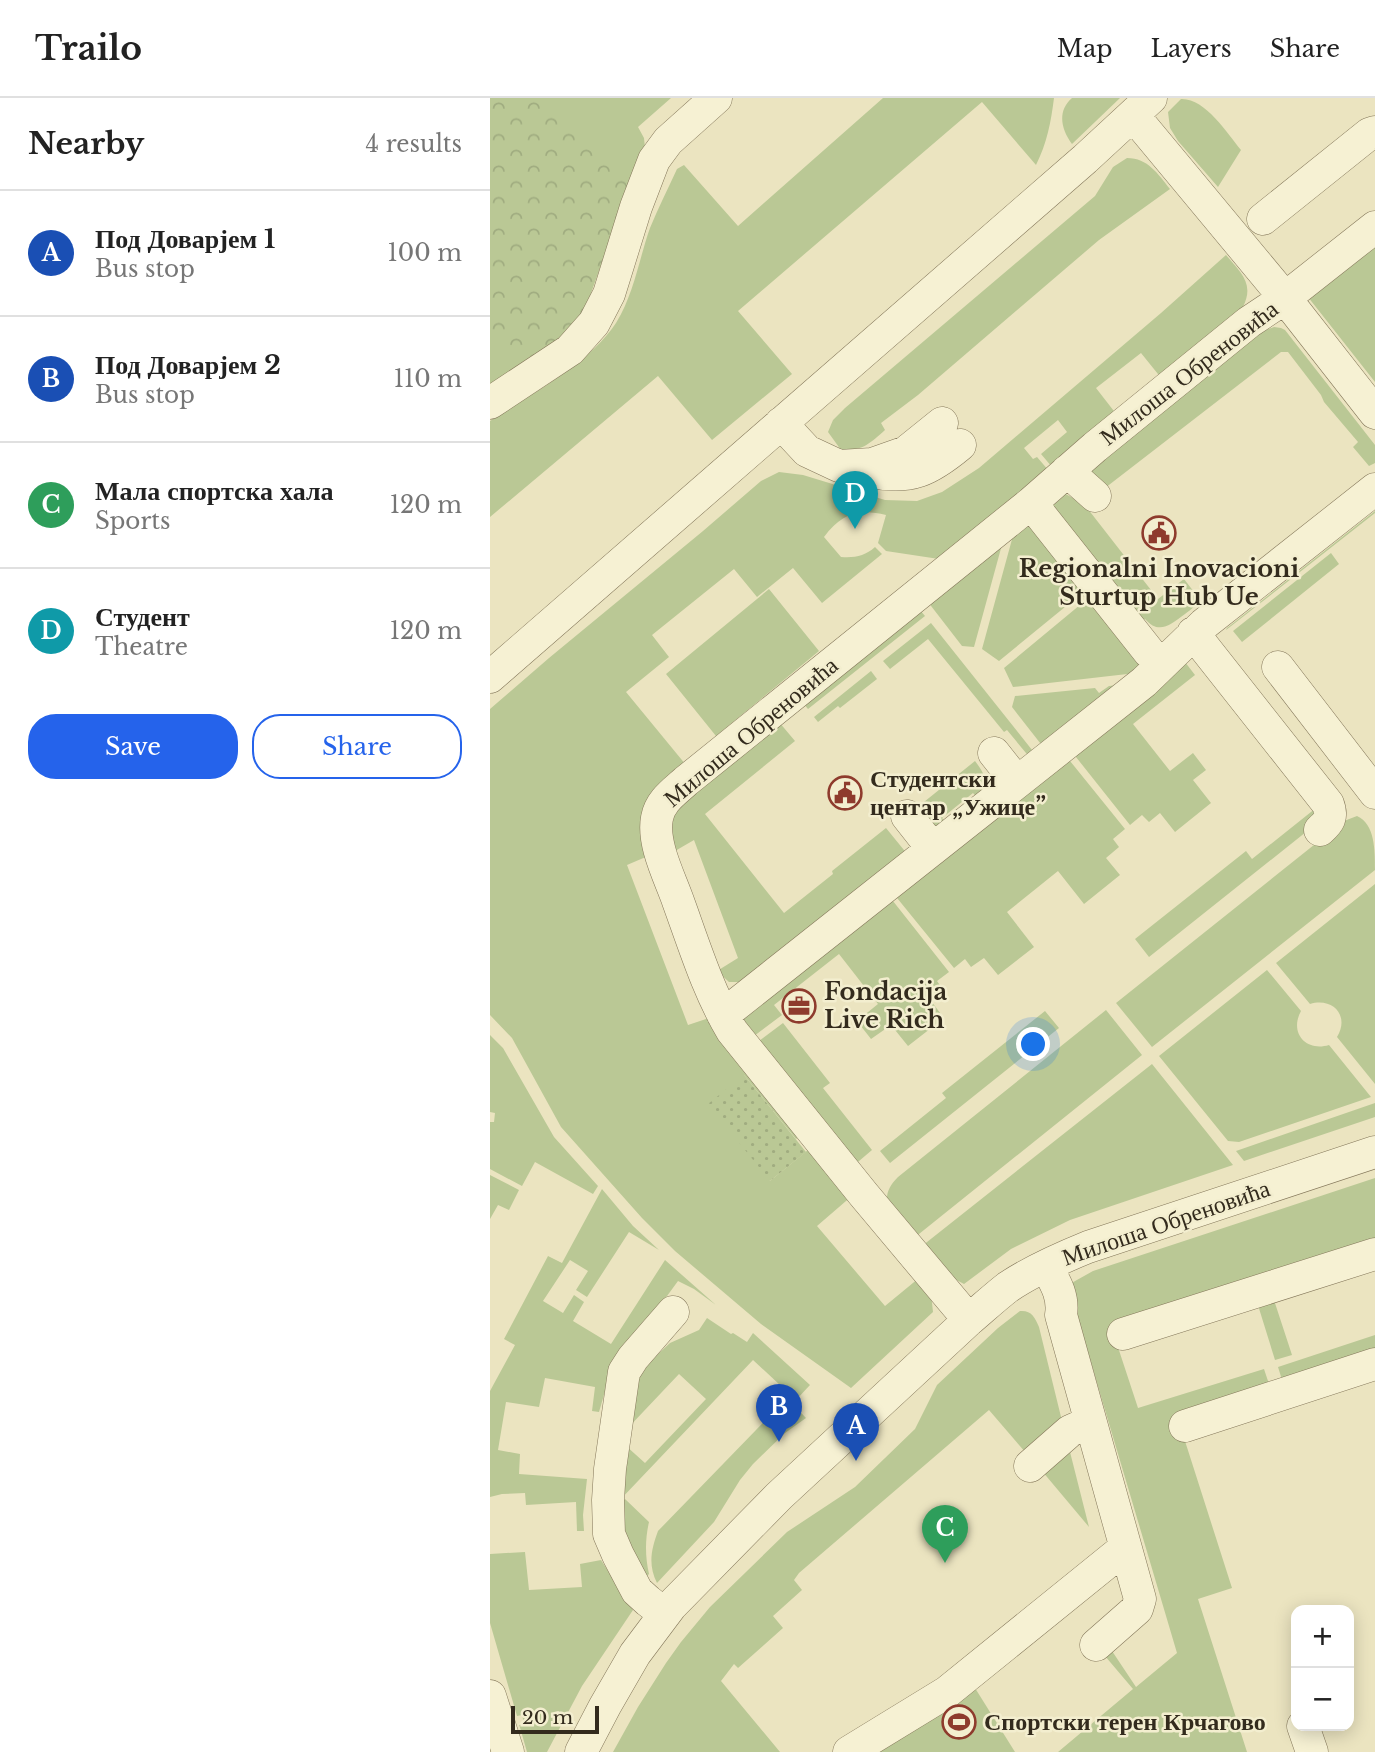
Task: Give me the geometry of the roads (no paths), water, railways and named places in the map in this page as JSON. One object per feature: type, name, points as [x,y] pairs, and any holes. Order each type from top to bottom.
[{"type":"street","points":[[490,403],[570,350],[594,323],[609,294],[636,207],[654,160],[668,141],[716,98]]},
{"type":"street","points":[[490,677],[1142,107],[1375,413]]},
{"type":"street","points":[[1263,219],[1368,134],[1375,132]]},
{"type":"street","name":"Милоша Обреновића","points":[[970,1320],[847,1174],[739,1039],[723,1015],[707,980],[657,842],[657,820],[664,802],[697,772],[1031,503],[1095,447],[1249,322],[1285,298],[1375,227]]},
{"type":"street","points":[[781,423],[807,451],[839,466],[872,464],[951,434]]},
{"type":"street","points":[[1067,471],[1095,496]]},
{"type":"street","points":[[723,1015],[1144,682],[1193,633],[1375,489]]},
{"type":"street","points":[[1031,503],[1161,664]]},
{"type":"street","points":[[1193,633],[1328,804],[1331,817],[1320,830]]},
{"type":"street","points":[[1278,667],[1375,793]]},
{"type":"street","points":[[994,753],[1017,782]]},
{"type":"street","points":[[907,816],[933,849]]},
{"type":"street","name":"Милоша Обреновића","points":[[581,1752],[635,1654],[665,1614],[779,1496],[998,1295],[1036,1271],[1088,1247],[1375,1152]]},
{"type":"street","points":[[1123,1334],[1375,1254]]},
{"type":"street","points":[[1036,1271],[1049,1309],[1061,1315],[1140,1599],[1131,1616],[1096,1645]]},
{"type":"street","points":[[665,1614],[638,1591],[618,1555],[609,1534],[608,1500],[624,1371],[673,1312]]},
{"type":"street","points":[[1185,1426],[1375,1364]]},
{"type":"street","points":[[1030,1466],[1070,1430],[1090,1422]]},
{"type":"street","points":[[849,1752],[879,1724],[947,1692],[1125,1548]]},
{"type":"street","points":[[490,1696],[508,1752]]},
{"type":"street","points":[[1305,1731],[1311,1752]]},
{"type":"place","name":"Студент","points":[[855,529]]},
{"type":"place","name":"Regionalni Inovacioni Sturtup Hub Ue","points":[[1159,533]]},
{"type":"place","name":"Студентски центар „Ужице”","points":[[845,793]]},
{"type":"place","name":"Fondacija Live Rich","points":[[799,1006]]},
{"type":"place","name":"Под Доварјем 2","points":[[779,1442]]},
{"type":"place","name":"Под Доварјем 1","points":[[856,1461]]},
{"type":"place","name":"Мала спортска хала","points":[[945,1563]]},
{"type":"place","name":"Спортски терен Крчагово","points":[[959,1722]]}]
